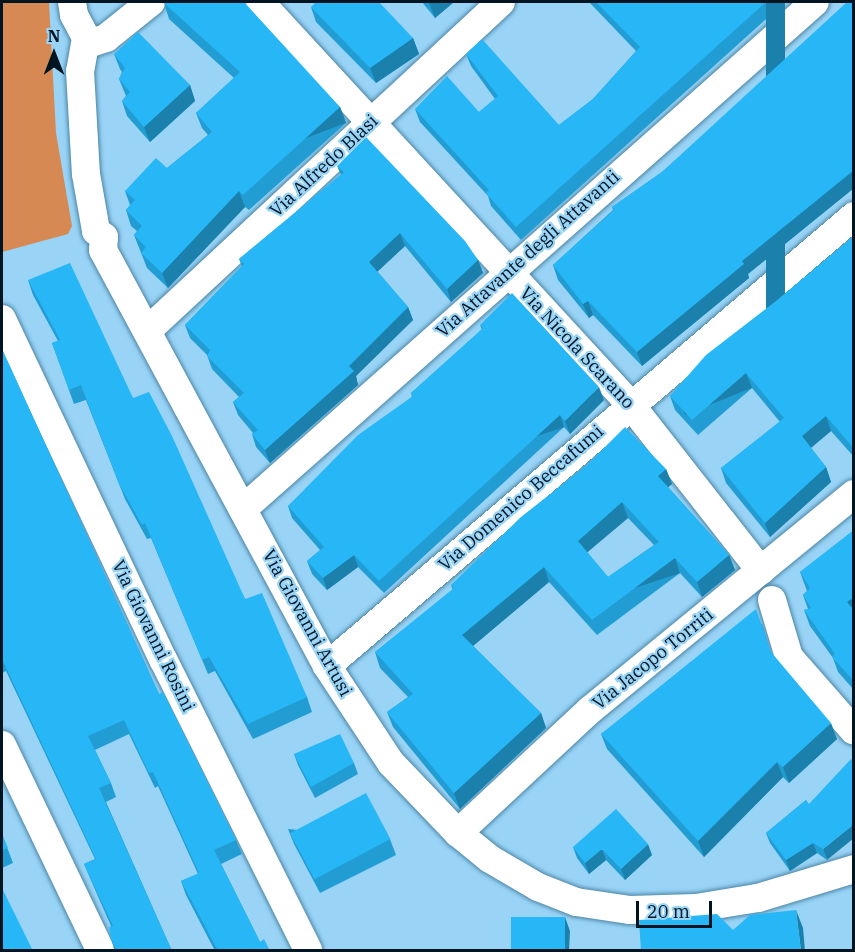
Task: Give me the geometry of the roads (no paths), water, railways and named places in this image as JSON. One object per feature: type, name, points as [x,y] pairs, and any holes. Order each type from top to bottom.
[{"type":"street","points":[[72,2],[86,38],[91,43],[106,38],[151,2]]},
{"type":"street","name":"Via Nicola Scarano","points":[[260,2],[630,404],[761,571]]},
{"type":"street","name":"Via Alfredo Blasi","points":[[147,331],[501,2]]},
{"type":"street","name":"Via Attavante degli Attavanti","points":[[243,509],[814,2]]},
{"type":"street","name":"Via Giovanni Artusi","points":[[86,38],[80,71],[90,205],[96,231],[104,237],[104,250],[327,666],[391,763],[458,833],[490,859],[538,887],[576,902],[630,910],[696,908],[758,898],[854,868]]},
{"type":"street","name":"Via Domenico Beccafumi","points":[[327,666],[630,404],[854,216]]},
{"type":"street","name":"Via Giovanni Rosini","points":[[2,319],[164,661],[308,951]]},
{"type":"street","name":"Via Jacopo Torriti","points":[[458,833],[590,710],[854,494]]},
{"type":"street","points":[[772,600],[789,657],[854,731]]},
{"type":"street","points":[[2,745],[100,951]]}]
